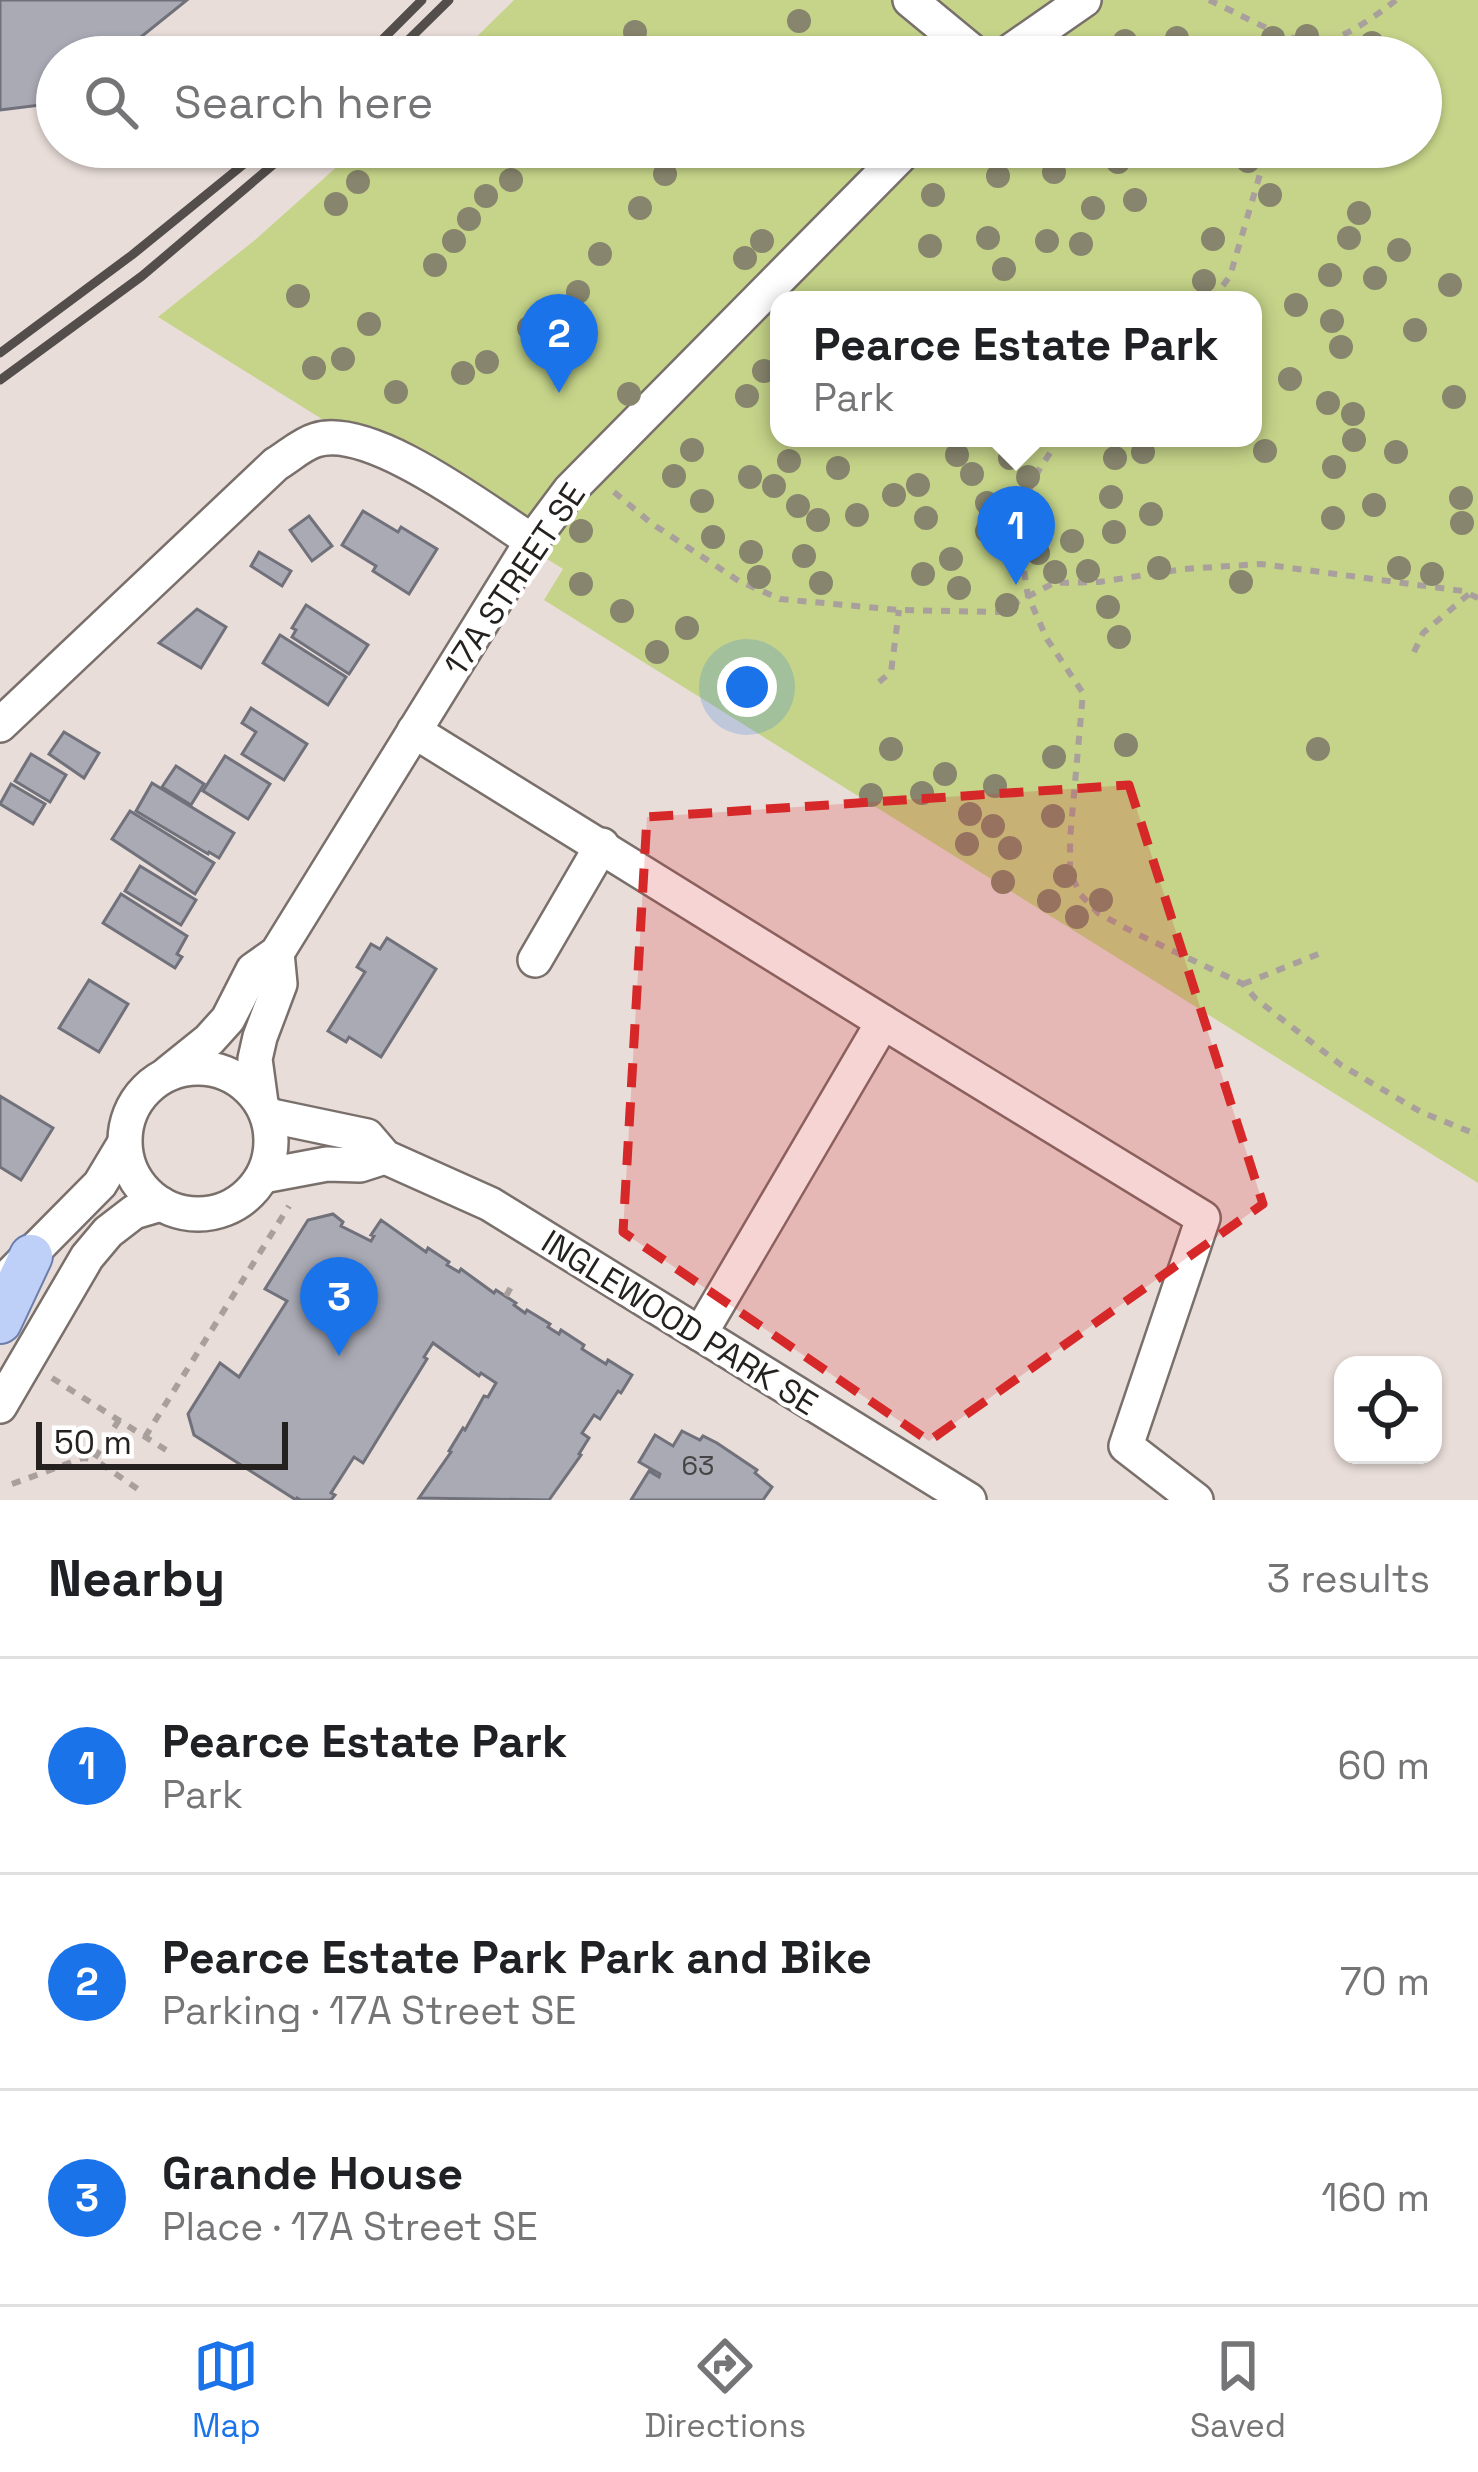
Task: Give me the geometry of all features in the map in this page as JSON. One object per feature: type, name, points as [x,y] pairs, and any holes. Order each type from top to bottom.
[{"type":"main road","points":[[0,1322],[15,1271]]},
{"type":"street","points":[[910,0],[954,36]]},
{"type":"street","points":[[1032,36],[1084,0]]},
{"type":"street","name":"17A STREET SE","points":[[167,1073],[218,1030],[254,970],[277,953],[532,541],[587,470],[887,168]]},
{"type":"street","points":[[0,725],[275,464],[316,440],[345,439],[395,454],[532,541]]},
{"type":"street","points":[[415,731],[1203,1218],[1126,1446],[1196,1500]]},
{"type":"street","points":[[536,960],[602,845]]},
{"type":"street","name":"17A STREET SE","points":[[264,1109],[255,1060],[280,984],[277,953]]},
{"type":"street","points":[[700,1334],[883,1022]]},
{"type":"street","points":[[184,1068],[220,1070],[250,1088],[264,1109],[272,1135],[262,1176],[236,1204],[218,1211],[179,1212],[160,1204],[139,1185],[126,1158],[126,1126],[141,1094],[167,1073],[184,1068]]},
{"type":"street","name":"INGLEWOOD PARK SE","points":[[264,1109],[367,1136],[386,1157],[490,1204],[968,1500]]},
{"type":"street","points":[[15,1271],[100,1184],[124,1144]]},
{"type":"street","points":[[262,1176],[327,1164],[360,1166],[386,1157]]},
{"type":"street","points":[[0,1406],[87,1257],[134,1212],[160,1204]]},
{"type":"path","points":[[1209,0],[1293,36]]},
{"type":"path","points":[[1335,36],[1396,0]]},
{"type":"path","points":[[1219,291],[1230,276],[1262,168]]},
{"type":"path","points":[[1054,447],[1021,506],[1021,551],[1028,596],[1047,639],[1083,693],[1070,839],[1070,872],[1079,894],[1098,913],[1243,984],[1341,1065],[1421,1112],[1478,1135]]},
{"type":"path","points":[[587,470],[651,523],[740,581],[780,599],[899,610],[998,612],[1054,583],[1262,564],[1463,591],[1478,598]]},
{"type":"path","points":[[1414,652],[1424,633],[1469,594]]},
{"type":"path","points":[[879,682],[891,672],[899,610]]},
{"type":"path","points":[[1243,984],[1326,951]]},
{"type":"path","points":[[145,1437],[293,1201]]},
{"type":"path","points":[[506,1297],[511,1287]]},
{"type":"path","points":[[49,1376],[166,1450]]},
{"type":"path","points":[[94,1459],[119,1420]]},
{"type":"path","points":[[12,1484],[83,1458],[94,1459],[142,1492]]},
{"type":"highlighted area","points":[[1129,785],[1263,1204],[929,1441],[623,1232],[647,817]]},
{"type":"green space","points":[[514,0],[1478,0],[1478,1183],[544,600],[563,569],[158,317],[336,168],[1442,168],[1442,36],[477,36]]},
{"type":"building","points":[[0,0],[187,0],[142,36],[36,36],[36,106],[0,110]]},
{"type":"building","points":[[363,511],[437,549],[409,594],[342,545]]},
{"type":"building","points":[[309,516],[332,546],[312,561],[290,530]]},
{"type":"building","points":[[259,552],[291,571],[282,586],[251,566]]},
{"type":"building","points":[[306,605],[368,645],[349,674],[292,637],[296,630],[292,628]]},
{"type":"building","points":[[197,609],[226,627],[201,668],[159,643]]},
{"type":"building","points":[[280,635],[346,677],[328,705],[263,663]]},
{"type":"building","points":[[251,708],[307,744],[284,780],[242,754],[256,732],[242,723]]},
{"type":"building","points":[[64,732],[99,753],[84,778],[49,754]]},
{"type":"building","points":[[31,754],[66,775],[50,802],[15,781]]},
{"type":"building","points":[[225,756],[270,784],[248,819],[203,791]]},
{"type":"building","points":[[176,766],[204,784],[191,805],[162,787]]},
{"type":"building","points":[[152,783],[234,833],[219,858],[136,811]]},
{"type":"building","points":[[11,784],[45,804],[33,824],[0,804]]},
{"type":"building","points":[[130,811],[214,863],[195,894],[112,839]]},
{"type":"building","points":[[140,866],[196,900],[181,925],[125,891]]},
{"type":"building","points":[[121,894],[187,936],[175,968],[103,923]]},
{"type":"building","points":[[387,938],[436,969],[381,1057],[349,1037],[346,1042],[328,1031],[365,972],[357,967],[371,944],[380,949]]},
{"type":"building","points":[[89,980],[128,1004],[99,1052],[59,1028]]},
{"type":"building","points":[[0,1096],[53,1128],[21,1180],[0,1167]]},
{"type":"building","points":[[333,1214],[343,1222],[341,1226],[371,1241],[381,1220],[559,1334],[561,1330],[606,1364],[608,1360],[632,1375],[600,1419],[594,1415],[582,1433],[589,1438],[581,1455],[549,1500],[419,1498],[496,1383],[433,1343],[363,1463],[354,1457],[331,1500],[296,1500],[194,1435],[188,1414],[220,1363],[239,1377],[287,1301],[265,1289],[308,1220]]},
{"type":"building","points":[[682,1431],[717,1443],[757,1470],[772,1487],[763,1500],[631,1500],[649,1471],[659,1477],[639,1462],[655,1435],[673,1446]]},
{"type":"railway","points":[[386,36],[422,0]]},
{"type":"railway","points":[[412,36],[449,0]]},
{"type":"railway","points":[[0,353],[239,168]]},
{"type":"railway","points":[[0,380],[142,276],[269,168]]},
{"type":"place","name":"Pearce Estate Park Park and Bike","points":[[559,393]]},
{"type":"place","name":"Pearce Estate Park","points":[[1016,585]]},
{"type":"place","name":"Grande House","points":[[339,1356]]}]
